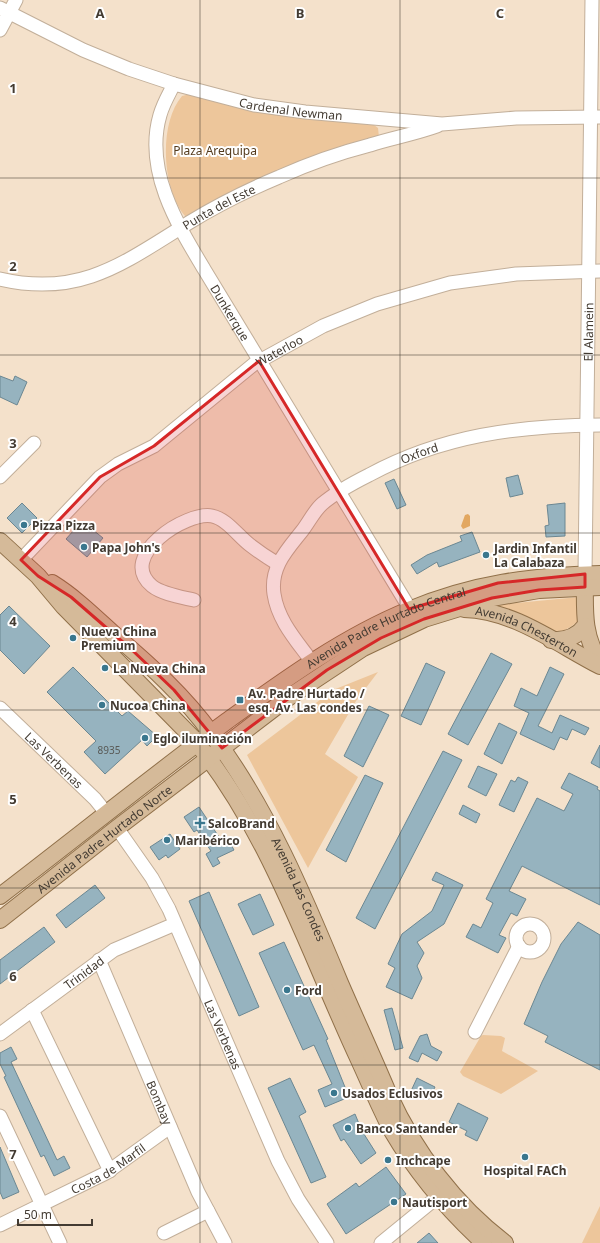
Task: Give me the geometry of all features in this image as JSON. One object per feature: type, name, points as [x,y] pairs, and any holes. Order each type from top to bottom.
[{"type":"main road","name":"Avenida Las Condes","points":[[0,540],[38,576],[64,607],[197,744],[208,759],[249,821],[278,878],[385,1116],[406,1152],[443,1192],[484,1243]]},
{"type":"main road","name":"Avenida Las Condes","points":[[38,576],[71,597],[132,650],[174,690],[222,748],[253,796],[288,860],[313,914],[396,1110],[415,1144],[443,1192],[505,1243]]},
{"type":"main road","name":"Avenida Padre Hurtado Central","points":[[197,744],[312,662],[361,632],[410,609],[453,594],[498,583],[545,576],[593,580]]},
{"type":"main road","name":"Avenida Padre Hurtado Central","points":[[208,759],[289,697],[345,658],[400,629],[448,611],[492,598],[593,580]]},
{"type":"main road","name":"El Alamein","points":[[593,580],[585,626],[592,648],[600,661]]},
{"type":"main road","name":"Avenida Chesterton","points":[[448,611],[473,610],[500,615],[524,625],[600,666]]},
{"type":"main road","points":[[551,640],[568,639],[578,634],[585,626]]},
{"type":"main road","name":"Avenida Padre Hurtado Norte","points":[[4,894],[197,744]]},
{"type":"main road","name":"Avenida Padre Hurtado Norte","points":[[2,918],[208,759]]},
{"type":"main road","points":[[2,918],[9,902],[4,894]]},
{"type":"street","points":[[0,30],[5,11],[16,0]]},
{"type":"street","name":"El Alamein","points":[[592,0],[595,117],[594,271],[586,425],[593,580]]},
{"type":"street","name":"Cardenal Newman","points":[[5,11],[84,50],[174,84],[254,105],[306,112],[442,124],[516,118],[595,117]]},
{"type":"street","name":"Dunkerque","points":[[174,84],[159,116],[157,153],[162,188],[180,228],[410,609]]},
{"type":"street","name":"Punta del Este","points":[[0,279],[43,285],[82,279],[128,262],[180,228],[237,196],[300,168],[347,151],[442,124]]},
{"type":"street","name":"Waterloo","points":[[21,560],[100,477],[118,464],[154,446],[240,374],[301,336],[377,304],[424,289],[496,276],[536,272],[594,271]]},
{"type":"street","name":"Oxford","points":[[312,662],[284,623],[278,611],[273,583],[278,564],[286,550],[319,507],[339,493],[397,461],[461,439],[514,429],[600,425]]},
{"type":"street","points":[[0,477],[34,443]]},
{"type":"street","points":[[194,600],[155,588],[144,577],[142,568],[143,555],[149,547],[186,522],[204,516],[218,518],[258,551],[278,564]]},
{"type":"street","name":"Las Verbenas","points":[[0,708],[95,799],[107,814]]},
{"type":"street","name":"Las Verbenas","points":[[117,828],[152,878],[176,924],[278,1161],[298,1199],[327,1243]]},
{"type":"street","name":"Trinidad","points":[[0,1034],[99,960],[124,945],[176,924]]},
{"type":"street","points":[[475,1032],[519,946],[517,935],[522,926],[532,924],[541,928],[547,943],[532,952],[526,951],[519,946]]},
{"type":"street","name":"Bombay","points":[[99,960],[170,1127],[208,1211],[225,1243]]},
{"type":"street","points":[[32,1010],[110,1171]]},
{"type":"street","points":[[0,1116],[60,1243]]},
{"type":"street","name":"Costa de Marfil","points":[[0,1225],[110,1171],[170,1127]]},
{"type":"street","points":[[381,1243],[443,1192]]},
{"type":"street","points":[[164,1233],[208,1211]]},
{"type":"highlighted area","points":[[259,361],[409,609],[498,583],[585,574],[585,587],[539,590],[492,598],[424,619],[381,638],[327,670],[222,748],[174,690],[132,650],[71,597],[38,576],[21,560],[100,477],[154,446]]},
{"type":"green space","name":"Plaza Arequipa","points":[[190,94],[279,115],[374,125],[378,128],[379,137],[186,217],[178,205],[172,191],[168,175],[166,140],[169,123],[174,108],[182,96]]},
{"type":"green space","points":[[579,597],[581,618],[559,632],[548,632],[538,629],[495,605]]},
{"type":"green space","points":[[378,672],[356,701],[325,754],[358,777],[308,868],[247,755],[333,690]]},
{"type":"green space","points":[[483,1035],[501,1036],[505,1038],[502,1051],[538,1071],[501,1094],[463,1076],[460,1072]]},
{"type":"green space","points":[[600,1206],[600,1243],[582,1243]]},
{"type":"shaded area","points":[[468,514],[470,516],[470,526],[463,529],[461,526],[465,515]]},
{"type":"building","points":[[0,376],[13,381],[15,376],[27,382],[17,405],[0,397]]},
{"type":"building","points":[[518,475],[523,494],[510,497],[506,478]]},
{"type":"building","points":[[394,479],[406,505],[397,509],[385,483]]},
{"type":"building","points":[[22,503],[37,518],[22,533],[7,518]]},
{"type":"building","points":[[565,503],[565,536],[546,537],[545,526],[549,525],[547,505]]},
{"type":"building","points":[[82,521],[103,538],[87,557],[66,539]]},
{"type":"building","points":[[472,532],[480,552],[439,567],[437,562],[417,574],[411,565],[427,555],[462,541],[460,536]]},
{"type":"building","points":[[9,606],[50,646],[24,674],[0,650],[0,615]]},
{"type":"building","points":[[491,653],[512,664],[468,745],[448,734]]},
{"type":"building","points":[[426,663],[445,672],[421,725],[401,716]]},
{"type":"building","points":[[73,667],[122,716],[128,711],[157,736],[147,746],[142,740],[105,774],[84,752],[96,741],[47,692]]},
{"type":"building","points":[[550,667],[564,674],[538,726],[552,733],[560,715],[589,728],[585,735],[572,729],[567,740],[560,737],[554,750],[520,734],[529,713],[514,706],[521,688],[537,696]]},
{"type":"building","points":[[369,706],[389,715],[363,767],[344,756]]},
{"type":"building","points":[[499,723],[517,732],[502,764],[484,754]]},
{"type":"building","points":[[600,745],[600,768],[591,763]]},
{"type":"building","points":[[443,751],[462,760],[375,929],[356,918]]},
{"type":"building","points":[[478,766],[497,774],[486,796],[468,787]]},
{"type":"building","points":[[569,773],[598,787],[597,789],[600,791],[600,905],[522,866],[509,891],[526,899],[517,916],[511,913],[499,935],[506,938],[498,953],[466,937],[473,924],[481,928],[493,903],[486,899],[537,798],[564,811],[573,794],[561,788]]},
{"type":"building","points":[[365,775],[383,783],[346,862],[326,850]]},
{"type":"building","points":[[518,777],[528,782],[514,812],[499,805],[511,780],[515,782]]},
{"type":"building","points":[[463,805],[480,814],[476,823],[459,814]]},
{"type":"building","points":[[199,807],[221,840],[227,837],[234,850],[217,858],[220,863],[213,867],[206,854],[211,851],[197,830],[194,832],[184,817]]},
{"type":"building","name":"Maribérico","points":[[170,834],[180,849],[168,858],[166,855],[159,860],[150,847]]},
{"type":"building","points":[[436,872],[463,885],[444,924],[417,942],[424,953],[417,966],[422,978],[412,999],[386,987],[395,968],[388,964],[402,934],[432,911],[444,885],[432,880]]},
{"type":"building","points":[[95,885],[105,898],[66,928],[56,915]]},
{"type":"building","points":[[209,892],[259,1007],[239,1016],[189,901]]},
{"type":"building","points":[[260,894],[274,925],[253,935],[238,904]]},
{"type":"building","points":[[578,922],[600,935],[600,1070],[545,1042],[548,1036],[524,1024],[542,982],[561,944]]},
{"type":"building","points":[[44,927],[55,942],[0,984],[0,960]]},
{"type":"building","points":[[284,942],[328,1039],[326,1040],[349,1097],[325,1107],[318,1090],[332,1084],[314,1045],[303,1050],[259,953]]},
{"type":"building","points":[[392,1008],[403,1048],[395,1050],[384,1010]]},
{"type":"building","points":[[427,1034],[431,1046],[442,1052],[437,1061],[422,1053],[418,1062],[409,1058],[420,1036]]},
{"type":"building","points":[[11,1047],[17,1059],[11,1062],[57,1160],[64,1156],[70,1168],[54,1176],[44,1155],[41,1157],[4,1077],[6,1076],[0,1064],[0,1053]]},
{"type":"building","points":[[290,1078],[306,1112],[299,1116],[326,1177],[311,1183],[268,1088]]},
{"type":"building","points":[[417,1078],[435,1087],[429,1099],[411,1091]]},
{"type":"building","points":[[458,1103],[488,1118],[477,1141],[465,1135],[467,1131],[449,1122]]},
{"type":"building","points":[[355,1114],[362,1131],[376,1153],[361,1164],[344,1139],[341,1141],[333,1125]]},
{"type":"building","points":[[0,1147],[19,1192],[3,1199],[0,1192]]},
{"type":"building","points":[[386,1167],[406,1194],[346,1234],[327,1204],[356,1183],[359,1187]]},
{"type":"building","points":[[429,1233],[438,1243],[417,1243]]},
{"type":"place","name":"Pizza Pizza","points":[[24,525]]},
{"type":"place","name":"Papa John's","points":[[84,547]]},
{"type":"place","name":"Jardin Infantil La Calabaza","points":[[486,555]]},
{"type":"place","name":"Nueva China Premium","points":[[73,638]]},
{"type":"place","name":"La Nueva China","points":[[105,668]]},
{"type":"place","name":"Av. Padre Hurtado / esq. Av. Las condes","points":[[240,700]]},
{"type":"place","name":"Nucoa China","points":[[102,705]]},
{"type":"place","name":"Eglo iluminación","points":[[145,738]]},
{"type":"place","name":"SalcoBrand","points":[[200,823]]},
{"type":"place","name":"Maribérico","points":[[167,840]]},
{"type":"place","name":"Ford","points":[[287,990]]},
{"type":"place","name":"Usados Eclusivos","points":[[334,1093]]},
{"type":"place","name":"Banco Santander","points":[[348,1128]]},
{"type":"place","name":"Hospital FACh","points":[[525,1157]]},
{"type":"place","name":"Inchcape","points":[[388,1160]]},
{"type":"place","name":"Nautisport","points":[[394,1202]]}]
